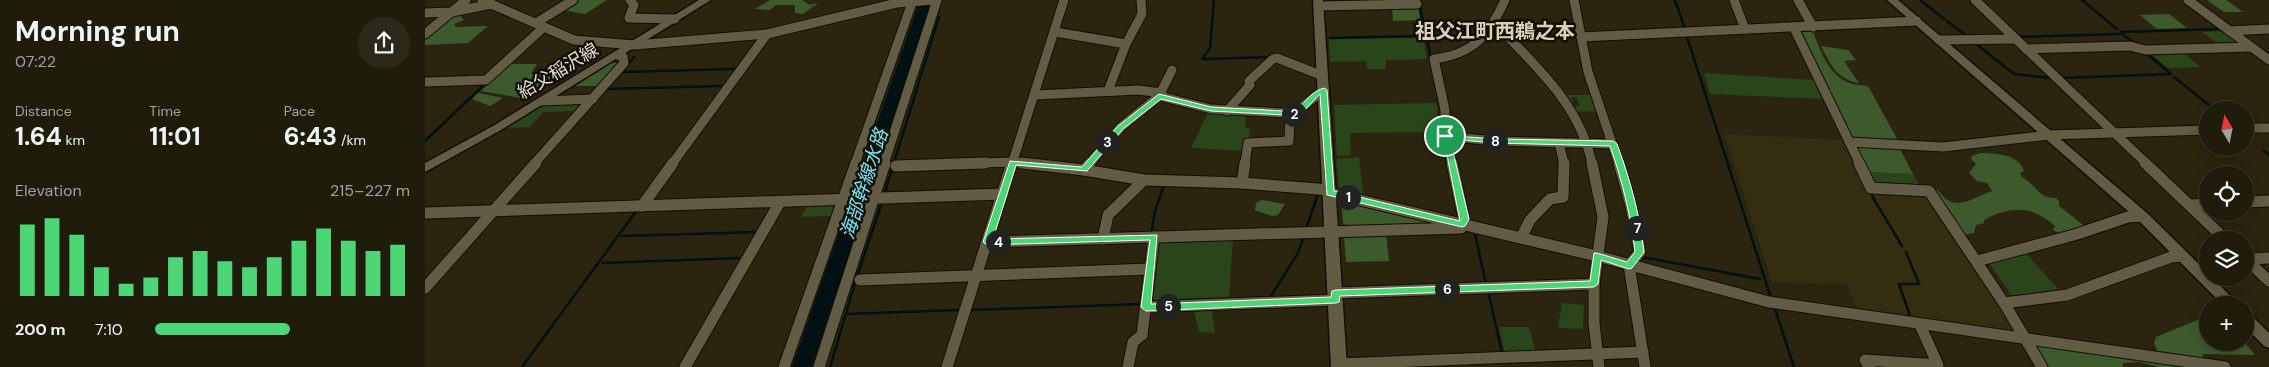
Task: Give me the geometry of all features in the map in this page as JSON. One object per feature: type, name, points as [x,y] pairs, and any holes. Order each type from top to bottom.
[{"type":"street","points":[[425,34],[466,0]]},
{"type":"street","points":[[425,82],[486,80],[540,25],[573,0]]},
{"type":"street","points":[[630,0],[634,5],[629,18],[653,17],[675,19]]},
{"type":"street","name":"給父稲沢線","points":[[425,168],[542,101],[706,0]]},
{"type":"street","points":[[425,13],[452,12],[486,1],[574,40],[634,44],[767,34],[914,1],[936,0],[819,367]]},
{"type":"street","points":[[947,367],[1064,0]]},
{"type":"street","points":[[1108,91],[1126,44],[1142,14],[1141,0]]},
{"type":"street","points":[[1467,225],[1445,136],[1445,110],[1434,59],[1452,58],[1467,51],[1480,41],[1495,23],[1504,0]]},
{"type":"street","points":[[1574,0],[1587,69],[1623,171],[1637,228],[1639,252],[1629,265],[1645,367]]},
{"type":"street","points":[[1733,0],[1745,29]]},
{"type":"street","points":[[1799,0],[1813,27]]},
{"type":"street","points":[[1892,0],[2142,216],[2223,296]]},
{"type":"street","points":[[1975,0],[2217,231]]},
{"type":"street","points":[[2188,0],[2269,60]]},
{"type":"street","points":[[784,367],[914,1]]},
{"type":"street","points":[[1417,4],[1319,3],[1339,366],[1643,352]]},
{"type":"street","points":[[1581,37],[1917,21]]},
{"type":"street","points":[[1495,23],[1571,107],[1588,144],[1603,217],[1594,284],[1594,323],[1599,367]]},
{"type":"street","points":[[1794,28],[1871,188],[1929,191],[2004,302],[2023,338],[2042,367]]},
{"type":"street","points":[[2229,31],[2269,29]]},
{"type":"street","points":[[1055,32],[1126,44]]},
{"type":"street","points":[[642,206],[767,34]]},
{"type":"street","points":[[1939,40],[2015,39]]},
{"type":"street","points":[[2026,49],[2130,46],[2145,50],[2251,47]]},
{"type":"street","points":[[425,288],[624,64],[623,57],[618,55]]},
{"type":"street","points":[[1227,111],[1250,85],[1249,81],[1273,59],[1277,58],[1323,76]]},
{"type":"street","points":[[1084,170],[1121,127],[1161,94],[1172,70]]},
{"type":"street","points":[[1035,95],[1138,90],[1161,94],[1211,109],[1285,113],[1290,116]]},
{"type":"street","points":[[1290,116],[1300,111],[1316,93],[1324,90]]},
{"type":"street","points":[[542,101],[593,99]]},
{"type":"street","points":[[1242,183],[1248,143],[1289,141],[1290,116]]},
{"type":"street","points":[[2254,128],[2269,128]]},
{"type":"street","points":[[1849,142],[1943,147],[2050,135],[2199,130]]},
{"type":"street","points":[[1445,136],[1495,141],[1613,144]]},
{"type":"street","points":[[1521,238],[1531,220],[1550,199],[1563,197],[1565,169],[1559,143]]},
{"type":"street","points":[[896,166],[1013,162],[1084,170],[1144,180],[1242,183],[1330,192],[1597,256],[1769,302],[2225,367]]},
{"type":"street","points":[[1103,239],[1108,215],[1144,180]]},
{"type":"street","points":[[425,213],[843,201],[873,198],[1003,194]]},
{"type":"street","points":[[685,367],[780,202]]},
{"type":"street","points":[[2254,202],[2269,202]]},
{"type":"street","points":[[2189,204],[2199,204]]},
{"type":"street","points":[[1977,261],[2074,235],[2128,217],[2142,216]]},
{"type":"street","points":[[987,242],[1333,232],[1467,225]]},
{"type":"street","points":[[1128,367],[1133,342],[1142,335],[1154,237]]},
{"type":"street","points":[[2004,302],[2067,295],[2171,257],[2182,256]]},
{"type":"street","points":[[2254,259],[2269,258]]},
{"type":"street","points":[[2254,267],[2269,281]]},
{"type":"street","points":[[860,280],[1151,269]]},
{"type":"street","points":[[1146,307],[1594,284]]},
{"type":"street","points":[[1870,367],[1865,360],[1939,366],[1920,325]]},
{"type":"street","points":[[2254,327],[2269,342]]},
{"type":"shaded area","points":[[1724,134],[1844,140],[1867,190],[1928,195],[2017,332],[1859,314],[1847,284],[1772,282]]},
{"type":"green space","points":[[575,0],[607,0],[585,14],[561,10]]},
{"type":"green space","points":[[770,0],[802,0],[810,5],[818,3],[803,14],[795,13],[795,5],[776,5],[770,10],[755,9]]},
{"type":"green space","points":[[2207,0],[2226,0],[2243,12],[2224,12]]},
{"type":"green space","points":[[1418,5],[1420,20],[1393,21],[1392,6]]},
{"type":"green space","points":[[457,12],[464,20],[454,24],[456,27],[488,26],[468,43],[425,45],[425,36]]},
{"type":"green space","points":[[2169,14],[2187,28],[2157,29],[2140,15]]},
{"type":"green space","points":[[1798,28],[1812,28],[1824,58],[1839,77],[1856,85],[1868,86],[1900,144],[1854,142]]},
{"type":"green space","points":[[2226,31],[2246,45],[2222,47],[2202,32]]},
{"type":"green space","points":[[1423,37],[1427,59],[1386,60],[1386,69],[1367,69],[1366,61],[1330,62],[1329,39]]},
{"type":"green space","points":[[1821,46],[1848,50],[1856,60],[1844,61],[1859,83],[1840,75],[1831,65]]},
{"type":"green space","points":[[2180,50],[2201,67],[2168,68],[2148,51]]},
{"type":"green space","points":[[611,63],[619,63],[599,86],[575,86]]},
{"type":"green space","points":[[510,64],[537,64],[531,74],[555,77],[521,98],[481,91]]},
{"type":"green space","points":[[1704,73],[1816,80],[1825,99],[1710,94]]},
{"type":"green space","points":[[478,93],[503,98],[490,106],[472,99]]},
{"type":"green space","points":[[1565,95],[1592,95],[1598,111],[1577,112],[1573,107],[1580,106],[1576,97],[1571,97],[1573,102],[1570,102]]},
{"type":"green space","points":[[587,100],[577,111],[543,112],[530,127],[505,128],[551,101]]},
{"type":"green space","points":[[1437,103],[1438,132],[1350,133],[1351,155],[1337,156],[1334,105]]},
{"type":"green space","points":[[1209,111],[1246,113],[1245,127],[1250,129],[1249,142],[1245,151],[1191,148]]},
{"type":"green space","points":[[1855,144],[1899,147],[1913,174],[1866,172]]},
{"type":"green space","points":[[1980,153],[1992,153],[2017,161],[2024,171],[2020,173],[2023,177],[2044,195],[2056,198],[2059,201],[2059,206],[2086,227],[2061,234],[2053,230],[2055,226],[2038,214],[2029,211],[2012,210],[1984,220],[1984,223],[1976,225],[1974,233],[1962,235],[1933,189],[1939,191],[1951,202],[1957,203],[1969,201],[1992,191],[1987,183],[1977,181],[1969,173],[1976,164],[1971,159],[1972,156]]},
{"type":"green space","points":[[1359,157],[1363,194],[1339,188],[1336,159]]},
{"type":"green space","points":[[1866,172],[1913,174],[1922,189],[1875,187]]},
{"type":"green space","points":[[1341,197],[1429,217],[1433,227],[1351,229],[1343,223]]},
{"type":"green space","points":[[1262,200],[1285,204],[1278,215],[1272,216],[1255,210],[1256,203]]},
{"type":"green space","points":[[808,204],[836,207],[832,216],[801,217]]},
{"type":"green space","points":[[1386,233],[1389,261],[1346,262],[1344,238],[1351,234]]},
{"type":"green space","points":[[1233,237],[1229,297],[1148,300],[1156,241]]},
{"type":"green space","points":[[2024,251],[2058,289],[2012,296],[1989,263]]},
{"type":"green space","points":[[1562,303],[1584,305],[1583,329],[1558,328]]},
{"type":"green space","points":[[1211,306],[1215,333],[1199,332],[1193,307]]},
{"type":"green space","points":[[2199,319],[2199,351],[2252,351],[2255,355],[2202,354],[2204,359],[2158,352],[2154,343],[2156,337]]},
{"type":"green space","points":[[1499,327],[1529,327],[1536,354],[1505,355]]},
{"type":"green space","points":[[2033,343],[2204,367],[2159,367],[2139,362],[2123,363],[2123,367],[2045,367]]},
{"type":"water","name":"海部幹線水路","points":[[920,0],[933,0],[812,367],[792,367]]},
{"type":"waterway","points":[[1214,0],[1210,48],[1202,59],[1271,57]]},
{"type":"waterway","points":[[1675,0],[1685,29]]},
{"type":"waterway","points":[[1920,0],[1944,19]]},
{"type":"waterway","points":[[2082,0],[2117,29]]},
{"type":"waterway","points":[[1420,6],[1431,59]]},
{"type":"waterway","points":[[885,192],[939,17]]},
{"type":"waterway","points":[[1947,21],[1968,37]]},
{"type":"waterway","points":[[2121,32],[2222,29]]},
{"type":"waterway","points":[[2121,33],[2134,43]]},
{"type":"waterway","points":[[2018,37],[2119,34]]},
{"type":"waterway","points":[[1330,38],[1424,36]]},
{"type":"waterway","points":[[1687,37],[1771,298]]},
{"type":"waterway","points":[[1975,43],[2014,74],[2051,78]]},
{"type":"waterway","points":[[2146,53],[2170,73]]},
{"type":"waterway","points":[[630,62],[634,57]]},
{"type":"waterway","points":[[622,72],[735,69]]},
{"type":"waterway","points":[[2061,78],[2171,74]]},
{"type":"waterway","points":[[2174,77],[2204,101]]},
{"type":"waterway","points":[[425,141],[487,82]]},
{"type":"waterway","points":[[606,89],[721,86]]},
{"type":"waterway","name":"海部幹線水路","points":[[860,164],[882,100]]},
{"type":"waterway","points":[[1441,136],[1444,152]]},
{"type":"waterway","points":[[2264,151],[2269,155]]},
{"type":"waterway","points":[[1445,156],[1447,164]]},
{"type":"waterway","points":[[1151,234],[1155,211],[1164,185]]},
{"type":"waterway","points":[[1306,229],[1318,194]]},
{"type":"waterway","points":[[1872,196],[1902,246]]},
{"type":"waterway","points":[[857,277],[881,205]]},
{"type":"waterway","points":[[522,367],[637,210]]},
{"type":"waterway","points":[[621,236],[759,232]]},
{"type":"waterway","points":[[1475,234],[1486,284]]},
{"type":"waterway","points":[[1269,299],[1298,253],[1304,236]]},
{"type":"waterway","points":[[1906,252],[1919,284],[1899,284],[1911,319]]},
{"type":"waterway","points":[[1642,257],[1760,279]]},
{"type":"waterway","points":[[603,263],[741,258]]},
{"type":"waterway","points":[[830,367],[855,283]]},
{"type":"waterway","points":[[1488,291],[1502,353]]},
{"type":"waterway","points":[[970,310],[1142,304]]},
{"type":"waterway","points":[[1774,306],[1794,367]]},
{"type":"waterway","points":[[846,314],[959,310]]},
{"type":"district","name":"祖父江町西鵜之本","points":[[1495,31]]},
{"type":"route","points":[[1324,90],[1330,193],[1462,224],[1465,219],[1445,136],[1495,141],[1613,144],[1623,171],[1637,228],[1639,252],[1629,265],[1597,256],[1594,284],[1336,293],[1336,300],[1146,307],[1154,237],[987,242],[1013,162],[1084,170],[1121,127],[1159,96],[1211,109],[1285,113],[1290,116],[1300,111],[1316,93],[1324,90]]}]
